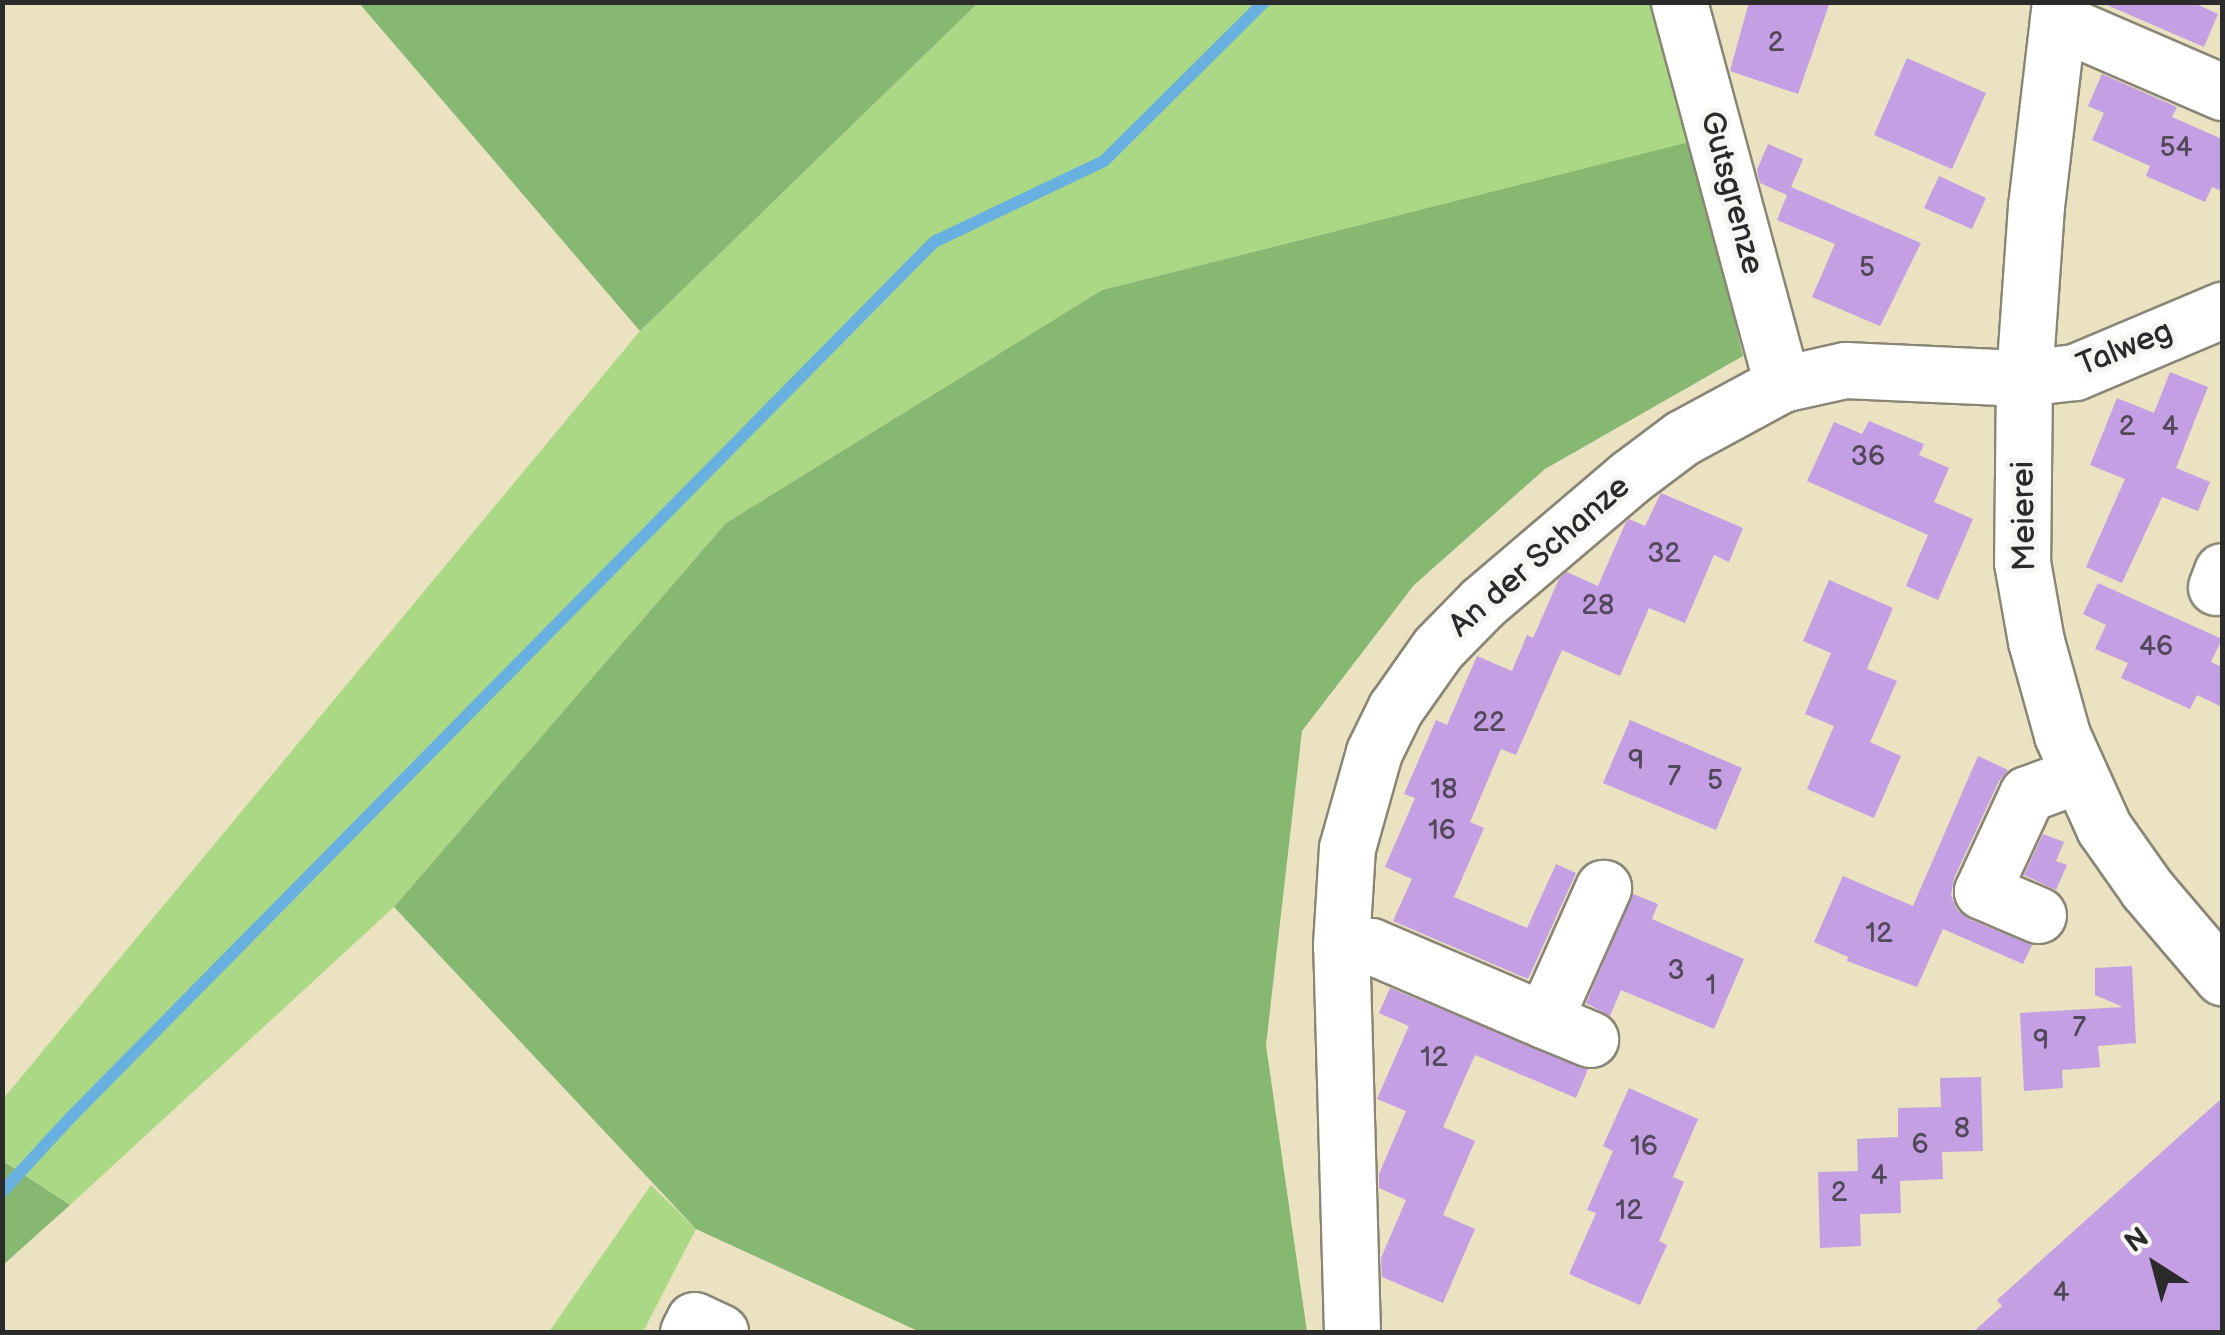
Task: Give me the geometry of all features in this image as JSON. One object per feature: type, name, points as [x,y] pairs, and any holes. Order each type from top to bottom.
[{"type":"street","name":"Gutsgrenze","points":[[1679,2],[1782,384]]},
{"type":"street","points":[[2059,12],[2222,92]]},
{"type":"street","name":"Meierei","points":[[2059,12],[2036,206],[2024,378],[2022,562],[2046,686],[2078,775],[2124,859],[2222,977]]},
{"type":"street","name":"Talweg","points":[[2024,378],[2075,372],[2222,310]]},
{"type":"street","name":"An der Schanze","points":[[1352,1332],[1341,945],[1347,848],[1355,807],[1395,709],[1438,648],[1482,602],[1630,477],[1682,438],[1782,384],[1844,370],[2024,378]]},
{"type":"street","points":[[2038,914],[1982,891],[2027,794],[2078,775]]},
{"type":"street","points":[[1341,945],[1372,946],[1567,1030],[1603,888]]},
{"type":"green space","points":[[359,3],[978,3],[640,331]]},
{"type":"green space","points":[[978,3],[1658,3],[1693,141],[1102,290],[726,523],[394,907],[70,1205],[3,1160],[3,1099],[640,331]]},
{"type":"green space","points":[[1693,141],[1743,356],[1545,469],[1414,585],[1302,731],[1266,1045],[1307,1332],[920,1332],[696,1229],[394,907],[726,523],[1102,290]]},
{"type":"green space","points":[[2,1160],[70,1205],[3,1265],[2,1265]]},
{"type":"green space","points":[[651,1185],[696,1229],[643,1332],[549,1332]]},
{"type":"building","points":[[1749,2],[1830,2],[1798,94],[1730,71]]},
{"type":"building","points":[[2100,2],[2192,2],[2218,14],[2204,47]]},
{"type":"building","points":[[1907,58],[1986,93],[1952,169],[1874,135]]},
{"type":"building","points":[[2102,74],[2177,107],[2172,117],[2222,139],[2222,191],[2212,187],[2205,202],[2146,176],[2150,166],[2092,140],[2104,113],[2088,106]]},
{"type":"building","points":[[1768,144],[1803,159],[1791,187],[1921,243],[1880,326],[1812,297],[1835,244],[1777,220],[1787,195],[1760,183],[1757,170]]},
{"type":"building","points":[[1939,176],[1986,198],[1972,229],[1924,208]]},
{"type":"building","points":[[2170,372],[2208,387],[2176,468],[2210,482],[2198,511],[2162,497],[2122,583],[2086,567],[2125,479],[2090,465],[2117,398],[2154,413]]},
{"type":"building","points":[[1869,421],[1924,444],[1919,455],[1949,468],[1934,502],[1973,519],[1938,600],[1906,586],[1928,535],[1807,481],[1834,422],[1862,434]]},
{"type":"building","points":[[1661,493],[1743,528],[1729,562],[1714,555],[1685,623],[1649,608],[1620,676],[1562,650],[1516,755],[1501,749],[1470,822],[1484,828],[1454,897],[1527,928],[1556,864],[1576,873],[1528,979],[1393,921],[1412,879],[1385,867],[1415,798],[1404,794],[1436,720],[1447,725],[1477,656],[1512,671],[1527,635],[1533,638],[1559,579],[1567,572],[1598,586],[1626,522],[1629,519],[1645,526]]},
{"type":"building","points":[[1829,580],[1893,608],[1867,669],[1897,681],[1870,742],[1901,756],[1874,818],[1807,789],[1834,726],[1805,714],[1831,653],[1803,641]]},
{"type":"building","points":[[2098,583],[2222,639],[2211,662],[2222,667],[2222,707],[2197,695],[2190,709],[2121,678],[2128,663],[2095,649],[2106,625],[2083,614]]},
{"type":"building","points":[[1630,720],[1742,768],[1716,830],[1603,783]]},
{"type":"building","points":[[1978,756],[2008,770],[1999,781],[1954,878],[1951,895],[1957,910],[1969,919],[2032,945],[2023,964],[1943,929],[1917,987],[1847,961],[1848,957],[1814,942],[1843,876],[1913,906]]},
{"type":"building","points":[[2043,834],[2064,842],[2056,861],[2067,865],[2056,890],[2024,875]]},
{"type":"building","points":[[1633,894],[1658,904],[1652,919],[1744,959],[1714,1029],[1621,990],[1610,1016],[1586,1003]]},
{"type":"building","points":[[2132,966],[2136,1043],[2098,1046],[2100,1067],[2062,1070],[2063,1088],[2024,1091],[2020,1013],[2123,1007],[2095,995],[2095,968]]},
{"type":"building","points":[[1390,988],[1588,1069],[1576,1098],[1475,1055],[1443,1127],[1475,1141],[1443,1215],[1475,1229],[1443,1303],[1382,1277],[1381,1258],[1406,1200],[1379,1188],[1379,1174],[1406,1111],[1377,1099],[1409,1026],[1379,1013]]},
{"type":"building","points":[[1981,1077],[1983,1151],[1942,1152],[1943,1179],[1900,1181],[1901,1213],[1860,1214],[1861,1246],[1820,1248],[1818,1172],[1858,1171],[1857,1139],[1898,1137],[1898,1108],[1941,1107],[1940,1078]]},
{"type":"building","points":[[1629,1088],[1698,1119],[1673,1177],[1684,1182],[1659,1241],[1667,1245],[1640,1305],[1569,1274],[1596,1213],[1587,1210],[1613,1151],[1603,1146]]},
{"type":"building","points":[[2222,1098],[2222,1332],[1973,1332],[2002,1306],[1997,1300]]},
{"type":"waterway","points":[[2,1192],[71,1117],[934,242],[1104,161],[1264,2]]}]
